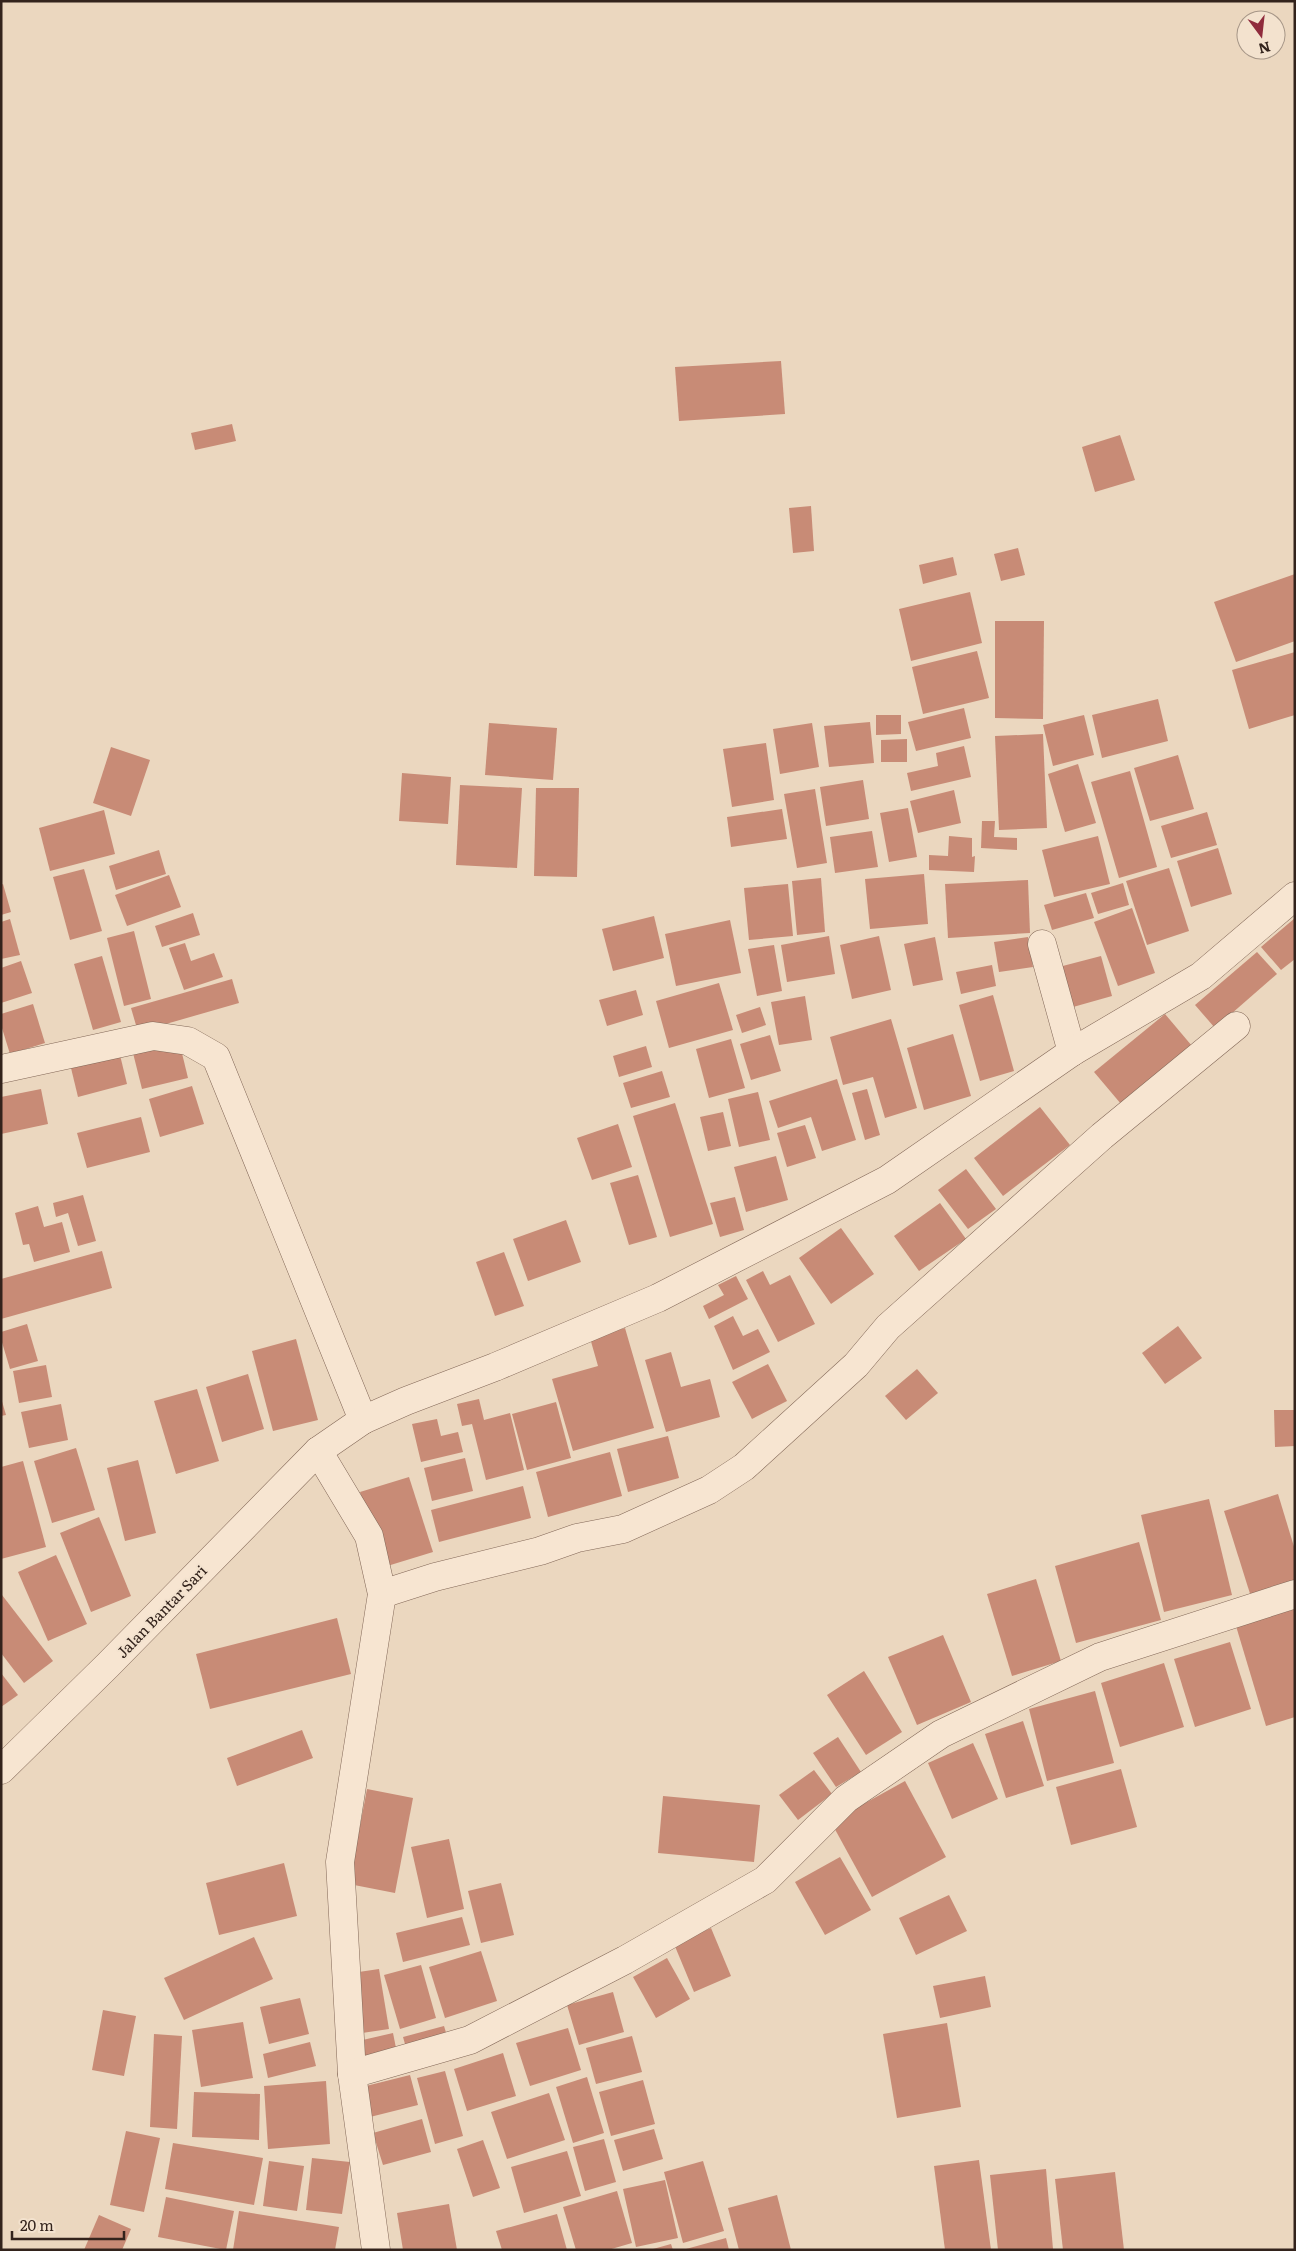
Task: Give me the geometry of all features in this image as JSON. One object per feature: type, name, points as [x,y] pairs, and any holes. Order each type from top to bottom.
[{"type":"street","name":"Jalan Bantar Sari","points":[[1,1770],[108,1665],[318,1451],[364,1420],[658,1298],[887,1180],[1072,1052],[1201,976],[1295,896]]},
{"type":"street","points":[[1042,944],[1072,1052]]},
{"type":"street","points":[[382,1594],[435,1577],[540,1551],[577,1538],[623,1529],[709,1490],[744,1467],[856,1365],[896,1320],[1102,1136],[1236,1026]]},
{"type":"street","points":[[1,1070],[153,1036],[188,1041],[216,1056],[364,1420]]},
{"type":"street","points":[[318,1451],[369,1536],[382,1594],[340,1862],[352,2074],[376,2250]]},
{"type":"street","points":[[352,2074],[470,2040],[625,1960],[765,1880],[846,1799],[941,1734],[1100,1657],[1295,1594]]},
{"type":"building","points":[[781,361],[785,414],[679,421],[675,367]]},
{"type":"building","points":[[232,424],[236,441],[195,450],[191,433]]},
{"type":"building","points":[[1120,435],[1135,480],[1095,492],[1082,447]]},
{"type":"building","points":[[811,506],[814,551],[793,553],[789,508]]},
{"type":"building","points":[[1018,548],[1025,575],[1001,581],[994,554]]},
{"type":"building","points":[[953,557],[957,575],[923,584],[919,565]]},
{"type":"building","points":[[1295,574],[1295,641],[1236,662],[1214,602]]},
{"type":"building","points":[[970,592],[982,643],[911,661],[899,609]]},
{"type":"building","points":[[995,621],[1044,621],[1043,719],[995,718]]},
{"type":"building","points":[[977,651],[989,698],[923,714],[912,667]]},
{"type":"building","points":[[1295,652],[1295,715],[1249,729],[1232,670]]},
{"type":"building","points":[[1158,699],[1168,741],[1102,758],[1092,715]]},
{"type":"building","points":[[964,708],[971,738],[916,751],[908,722]]},
{"type":"building","points":[[876,715],[901,715],[901,734],[876,735]]},
{"type":"building","points":[[1084,715],[1094,755],[1053,766],[1043,725]]},
{"type":"building","points":[[870,722],[874,763],[829,767],[824,726]]},
{"type":"building","points":[[489,723],[557,728],[553,780],[485,775]]},
{"type":"building","points":[[812,723],[819,767],[780,774],[773,729]]},
{"type":"building","points":[[1043,734],[1047,828],[999,830],[995,736]]},
{"type":"building","points":[[907,739],[907,762],[881,762],[881,740]]},
{"type":"building","points":[[766,743],[774,800],[732,807],[723,749]]},
{"type":"building","points":[[964,746],[971,777],[911,791],[907,773],[938,766],[936,753]]},
{"type":"building","points":[[111,747],[150,760],[131,816],[93,803]]},
{"type":"building","points":[[1178,755],[1194,809],[1150,821],[1134,768]]},
{"type":"building","points":[[1078,764],[1096,823],[1065,832],[1048,774]]},
{"type":"building","points":[[1130,771],[1157,867],[1119,878],[1091,782]]},
{"type":"building","points":[[402,773],[451,777],[448,824],[399,821]]},
{"type":"building","points":[[863,780],[869,819],[826,826],[820,787]]},
{"type":"building","points":[[460,785],[522,788],[517,868],[456,865]]},
{"type":"building","points":[[536,788],[579,788],[577,877],[534,876]]},
{"type":"building","points":[[815,789],[827,863],[797,868],[784,794]]},
{"type":"building","points":[[954,790],[961,823],[918,833],[910,801]]},
{"type":"building","points":[[908,808],[917,857],[889,862],[880,813]]},
{"type":"building","points":[[782,809],[787,839],[731,847],[727,817]]},
{"type":"building","points":[[104,810],[115,854],[50,871],[39,828]]},
{"type":"building","points":[[1207,812],[1217,845],[1171,858],[1161,826]]},
{"type":"building","points":[[982,821],[995,821],[994,837],[1017,838],[1017,850],[981,848]]},
{"type":"building","points":[[872,831],[878,867],[835,873],[830,837]]},
{"type":"building","points":[[949,836],[972,838],[972,857],[975,856],[974,872],[929,870],[929,855],[948,856]]},
{"type":"building","points":[[1098,836],[1110,884],[1054,897],[1042,850]]},
{"type":"building","points":[[1218,848],[1232,894],[1191,907],[1177,861]]},
{"type":"building","points":[[159,850],[166,874],[116,890],[109,866]]},
{"type":"building","points":[[1169,868],[1189,931],[1147,945],[1126,881]]},
{"type":"building","points":[[84,869],[102,931],[70,940],[53,877]]},
{"type":"building","points":[[924,874],[928,924],[870,929],[865,879]]},
{"type":"building","points":[[169,875],[181,907],[127,926],[115,895]]},
{"type":"building","points":[[821,878],[825,932],[797,935],[792,881]]},
{"type":"building","points":[[1028,880],[1030,933],[948,938],[945,884]]},
{"type":"building","points":[[1123,883],[1129,905],[1098,914],[1091,893]]},
{"type":"building","points":[[3,884],[11,912],[1,915],[1,885]]},
{"type":"building","points":[[788,884],[793,936],[749,940],[744,888]]},
{"type":"building","points":[[1086,893],[1094,918],[1052,930],[1044,905]]},
{"type":"building","points":[[1132,908],[1155,973],[1118,986],[1094,922]]},
{"type":"building","points":[[193,913],[200,935],[162,947],[155,926]]},
{"type":"building","points":[[654,916],[664,958],[613,971],[602,929]]},
{"type":"building","points":[[1295,918],[1295,959],[1281,970],[1261,947]]},
{"type":"building","points":[[10,919],[20,955],[1,959],[1,922]]},
{"type":"building","points":[[730,920],[741,973],[676,986],[665,934]]},
{"type":"building","points":[[134,931],[151,999],[124,1006],[107,938]]},
{"type":"building","points":[[829,936],[835,974],[787,982],[781,945]]},
{"type":"building","points":[[879,936],[891,990],[852,999],[840,945]]},
{"type":"building","points":[[935,937],[943,980],[913,986],[904,944]]},
{"type":"building","points":[[1028,937],[1033,967],[999,972],[994,942]]},
{"type":"building","points":[[185,943],[191,961],[214,953],[223,977],[184,990],[169,948]]},
{"type":"building","points":[[774,945],[782,991],[757,996],[748,949]]},
{"type":"building","points":[[1257,952],[1277,974],[1215,1028],[1195,1005]]},
{"type":"building","points":[[102,956],[121,1022],[93,1030],[74,964]]},
{"type":"building","points":[[1101,956],[1112,996],[1066,1009],[1055,968]]},
{"type":"building","points":[[21,961],[32,993],[1,1003],[1,968]]},
{"type":"building","points":[[992,965],[996,986],[961,994],[956,972]]},
{"type":"building","points":[[232,979],[239,1003],[138,1032],[131,1008]]},
{"type":"building","points":[[719,983],[733,1030],[669,1048],[656,1001]]},
{"type":"building","points":[[636,990],[643,1015],[607,1026],[599,1000]]},
{"type":"building","points":[[993,995],[1014,1071],[980,1081],[959,1005]]},
{"type":"building","points":[[805,996],[812,1040],[779,1045],[771,1002]]},
{"type":"building","points":[[33,1004],[45,1043],[10,1054],[1,1025],[1,1014]]},
{"type":"building","points":[[760,1007],[766,1025],[742,1033],[736,1015]]},
{"type":"building","points":[[1165,1014],[1192,1046],[1121,1104],[1094,1072]]},
{"type":"building","points":[[891,1019],[917,1108],[885,1118],[873,1077],[843,1085],[830,1037]]},
{"type":"building","points":[[953,1034],[971,1096],[924,1110],[907,1048]]},
{"type":"building","points":[[770,1035],[781,1071],[751,1080],[740,1044]]},
{"type":"building","points":[[731,1039],[745,1088],[709,1098],[696,1049]]},
{"type":"building","points":[[179,1041],[188,1078],[142,1089],[133,1053]]},
{"type":"building","points":[[646,1046],[652,1067],[619,1077],[613,1056]]},
{"type":"building","points":[[120,1055],[127,1084],[78,1097],[71,1068]]},
{"type":"building","points":[[662,1071],[670,1097],[631,1108],[623,1083]]},
{"type":"building","points":[[837,1079],[856,1140],[822,1151],[811,1117],[778,1128],[769,1101]]},
{"type":"building","points":[[192,1086],[204,1124],[160,1137],[149,1099]]},
{"type":"building","points":[[41,1089],[48,1124],[1,1134],[1,1097]]},
{"type":"building","points":[[867,1089],[880,1135],[865,1140],[852,1093]]},
{"type":"building","points":[[758,1092],[770,1140],[739,1147],[728,1099]]},
{"type":"building","points":[[675,1103],[713,1224],[670,1237],[633,1116]]},
{"type":"building","points":[[1040,1107],[1070,1145],[1003,1196],[974,1158]]},
{"type":"building","points":[[723,1112],[731,1146],[708,1151],[700,1117]]},
{"type":"building","points":[[141,1117],[150,1152],[87,1168],[77,1133]]},
{"type":"building","points":[[618,1124],[632,1167],[592,1180],[577,1138]]},
{"type":"building","points":[[805,1125],[816,1158],[787,1167],[777,1133]]},
{"type":"building","points":[[776,1156],[788,1200],[746,1212],[734,1167]]},
{"type":"building","points":[[966,1169],[996,1209],[968,1229],[938,1190]]},
{"type":"building","points":[[638,1175],[657,1237],[629,1245],[610,1183]]},
{"type":"building","points":[[83,1195],[96,1241],[78,1246],[68,1213],[56,1217],[53,1203]]},
{"type":"building","points":[[735,1197],[744,1230],[720,1237],[710,1203]]},
{"type":"building","points":[[940,1203],[966,1239],[919,1271],[894,1236]]},
{"type":"building","points":[[38,1206],[44,1227],[62,1222],[70,1252],[34,1262],[29,1244],[23,1245],[15,1213]]},
{"type":"building","points":[[566,1220],[581,1262],[528,1281],[513,1239]]},
{"type":"building","points":[[841,1228],[874,1274],[831,1304],[799,1258]]},
{"type":"building","points":[[102,1251],[112,1288],[1,1319],[1,1279]]},
{"type":"building","points":[[504,1252],[524,1306],[495,1316],[476,1262]]},
{"type":"building","points":[[763,1271],[770,1285],[790,1275],[815,1324],[778,1342],[746,1280]]},
{"type":"building","points":[[736,1276],[748,1299],[709,1319],[703,1306],[724,1295],[718,1285]]},
{"type":"building","points":[[733,1316],[743,1336],[758,1329],[770,1352],[733,1370],[714,1326]]},
{"type":"building","points":[[27,1324],[38,1361],[10,1369],[1,1339],[1,1332]]},
{"type":"building","points":[[1178,1326],[1202,1358],[1165,1384],[1142,1353]]},
{"type":"building","points":[[625,1328],[654,1428],[573,1451],[552,1379],[598,1366],[590,1338]]},
{"type":"building","points":[[296,1339],[318,1420],[273,1431],[252,1351]]},
{"type":"building","points":[[671,1352],[681,1387],[710,1379],[720,1417],[666,1432],[645,1360]]},
{"type":"building","points":[[768,1364],[787,1401],[752,1419],[732,1382]]},
{"type":"building","points":[[46,1365],[52,1397],[19,1403],[13,1371]]},
{"type":"building","points":[[917,1369],[938,1393],[906,1420],[885,1396]]},
{"type":"building","points":[[248,1374],[264,1429],[222,1442],[206,1387]]},
{"type":"building","points":[[197,1389],[219,1461],[176,1474],[154,1401]]},
{"type":"building","points":[[1,1398],[6,1415],[1,1416]]},
{"type":"building","points":[[479,1399],[484,1420],[510,1413],[524,1470],[486,1480],[472,1424],[462,1426],[457,1404]]},
{"type":"building","points":[[556,1402],[571,1458],[527,1470],[512,1414]]},
{"type":"building","points":[[61,1404],[68,1440],[29,1448],[21,1412]]},
{"type":"building","points":[[1274,1410],[1295,1410],[1295,1446],[1275,1447]]},
{"type":"building","points":[[437,1419],[441,1436],[458,1432],[463,1452],[421,1462],[412,1424]]},
{"type":"building","points":[[668,1436],[679,1478],[628,1492],[617,1449]]},
{"type":"building","points":[[76,1448],[95,1510],[52,1523],[34,1461]]},
{"type":"building","points":[[610,1452],[622,1496],[548,1517],[536,1472]]},
{"type":"building","points":[[465,1458],[473,1491],[432,1501],[424,1468]]},
{"type":"building","points":[[138,1460],[156,1533],[125,1541],[107,1468]]},
{"type":"building","points":[[23,1461],[46,1547],[1,1559],[1,1467]]},
{"type":"building","points":[[409,1477],[433,1552],[384,1567],[360,1492]]},
{"type":"building","points":[[523,1486],[531,1518],[439,1542],[431,1510]]},
{"type":"building","points":[[1278,1494],[1295,1550],[1295,1587],[1252,1600],[1224,1511]]},
{"type":"building","points":[[1209,1499],[1232,1595],[1164,1612],[1141,1515]]},
{"type":"building","points":[[99,1517],[131,1596],[91,1612],[60,1533]]},
{"type":"building","points":[[1139,1542],[1161,1620],[1076,1643],[1055,1566]]},
{"type":"building","points":[[56,1555],[87,1624],[48,1641],[18,1572]]},
{"type":"building","points":[[1036,1579],[1061,1661],[1012,1676],[987,1594]]},
{"type":"building","points":[[2,1595],[53,1661],[24,1683],[1,1653]]},
{"type":"building","points":[[1295,1609],[1295,1717],[1266,1726],[1236,1626]]},
{"type":"building","points":[[337,1618],[351,1674],[210,1709],[196,1654]]},
{"type":"building","points":[[943,1635],[971,1702],[917,1725],[888,1657]]},
{"type":"building","points":[[1230,1642],[1251,1709],[1195,1727],[1174,1659]]},
{"type":"building","points":[[1164,1663],[1184,1727],[1120,1747],[1101,1683]]},
{"type":"building","points":[[864,1671],[902,1732],[866,1755],[827,1695]]},
{"type":"building","points":[[1,1673],[18,1695],[1,1707]]},
{"type":"building","points":[[1095,1691],[1114,1763],[1047,1781],[1029,1709]]},
{"type":"building","points":[[1023,1721],[1044,1786],[1006,1798],[985,1734]]},
{"type":"building","points":[[302,1730],[313,1758],[237,1786],[227,1758]]},
{"type":"building","points":[[838,1737],[861,1772],[836,1787],[813,1753]]},
{"type":"building","points":[[973,1743],[998,1799],[952,1819],[928,1763]]},
{"type":"building","points":[[1121,1769],[1137,1827],[1071,1845],[1056,1787]]},
{"type":"building","points":[[814,1770],[832,1794],[798,1820],[779,1795]]},
{"type":"building","points":[[905,1781],[946,1857],[872,1897],[831,1822]]},
{"type":"building","points":[[367,1789],[413,1798],[395,1893],[349,1884]]},
{"type":"building","points":[[663,1796],[760,1805],[754,1862],[658,1853]]},
{"type":"building","points":[[449,1839],[464,1909],[427,1918],[411,1847]]},
{"type":"building","points":[[840,1857],[871,1910],[825,1935],[795,1882]]},
{"type":"building","points":[[284,1863],[297,1916],[219,1935],[206,1883]]},
{"type":"building","points":[[501,1883],[514,1935],[481,1943],[468,1891]]},
{"type":"building","points":[[949,1895],[967,1931],[916,1955],[899,1918]]},
{"type":"building","points":[[462,1917],[470,1945],[403,1962],[396,1933]]},
{"type":"building","points":[[711,1928],[731,1976],[694,1992],[674,1944]]},
{"type":"building","points":[[254,1937],[273,1979],[184,2020],[164,1978]]},
{"type":"building","points":[[481,1951],[497,2001],[445,2018],[429,1967]]},
{"type":"building","points":[[667,1958],[690,1999],[656,2018],[633,1977]]},
{"type":"building","points":[[421,1965],[436,2018],[400,2029],[384,1975]]},
{"type":"building","points":[[379,1969],[389,2029],[362,2033],[352,1973]]},
{"type":"building","points":[[985,1976],[991,2007],[940,2018],[933,1986]]},
{"type":"building","points":[[613,1992],[624,2032],[579,2045],[567,2005]]},
{"type":"building","points":[[300,1998],[309,2034],[269,2044],[260,2007]]},
{"type":"building","points":[[103,2010],[136,2016],[124,2076],[92,2070]]},
{"type":"building","points":[[243,2022],[253,2078],[201,2087],[192,2030]]},
{"type":"building","points":[[947,2023],[961,2107],[897,2118],[883,2034]]},
{"type":"building","points":[[444,2026],[448,2039],[407,2051],[403,2037]]},
{"type":"building","points":[[568,2028],[581,2070],[530,2086],[516,2043]]},
{"type":"building","points":[[393,2033],[397,2053],[359,2062],[354,2042]]},
{"type":"building","points":[[154,2034],[182,2036],[177,2129],[150,2127]]},
{"type":"building","points":[[632,2036],[642,2072],[596,2084],[586,2048]]},
{"type":"building","points":[[310,2042],[316,2066],[268,2078],[263,2054]]},
{"type":"building","points":[[503,2053],[516,2096],[467,2111],[454,2069]]},
{"type":"building","points":[[445,2071],[463,2136],[435,2144],[417,2078]]},
{"type":"building","points":[[410,2075],[418,2105],[370,2117],[362,2087]]},
{"type":"building","points":[[587,2077],[604,2133],[573,2143],[556,2087]]},
{"type":"building","points":[[643,2080],[655,2124],[611,2136],[599,2092]]},
{"type":"building","points":[[326,2081],[330,2144],[268,2149],[264,2086]]},
{"type":"building","points":[[194,2092],[260,2094],[259,2140],[192,2137]]},
{"type":"building","points":[[549,2093],[565,2140],[507,2159],[491,2112]]},
{"type":"building","points":[[422,2119],[431,2152],[383,2165],[373,2133]]},
{"type":"building","points":[[654,2129],[663,2159],[623,2171],[614,2140]]},
{"type":"building","points":[[126,2131],[160,2138],[144,2212],[110,2205]]},
{"type":"building","points":[[604,2139],[616,2182],[585,2191],[573,2147]]},
{"type":"building","points":[[483,2140],[500,2188],[473,2197],[457,2149]]},
{"type":"building","points":[[173,2143],[263,2158],[254,2205],[165,2189]]},
{"type":"building","points":[[567,2151],[581,2196],[524,2213],[511,2167]]},
{"type":"building","points":[[312,2158],[350,2162],[342,2214],[306,2210]]},
{"type":"building","points":[[979,2160],[991,2250],[945,2250],[934,2166]]},
{"type":"building","points":[[269,2161],[304,2166],[297,2211],[263,2206]]},
{"type":"building","points":[[703,2161],[724,2231],[683,2243],[664,2172]]},
{"type":"building","points":[[1046,2169],[1053,2249],[998,2250],[990,2175]]},
{"type":"building","points":[[1115,2172],[1124,2250],[1063,2250],[1055,2179]]},
{"type":"building","points":[[665,2180],[678,2238],[636,2247],[623,2189]]},
{"type":"building","points":[[617,2191],[632,2243],[608,2250],[576,2250],[563,2207]]},
{"type":"building","points":[[777,2195],[791,2250],[739,2250],[728,2208]]},
{"type":"building","points":[[166,2197],[234,2211],[226,2250],[158,2237]]},
{"type":"building","points":[[449,2204],[457,2250],[403,2250],[397,2213]]},
{"type":"building","points":[[239,2211],[339,2227],[335,2250],[233,2250]]},
{"type":"building","points":[[557,2214],[567,2250],[502,2250],[496,2231]]},
{"type":"building","points":[[99,2215],[131,2229],[122,2250],[84,2250]]},
{"type":"building","points":[[726,2238],[729,2250],[686,2250],[686,2249]]},
{"type":"building","points":[[671,2244],[673,2250],[653,2250],[653,2249]]}]
